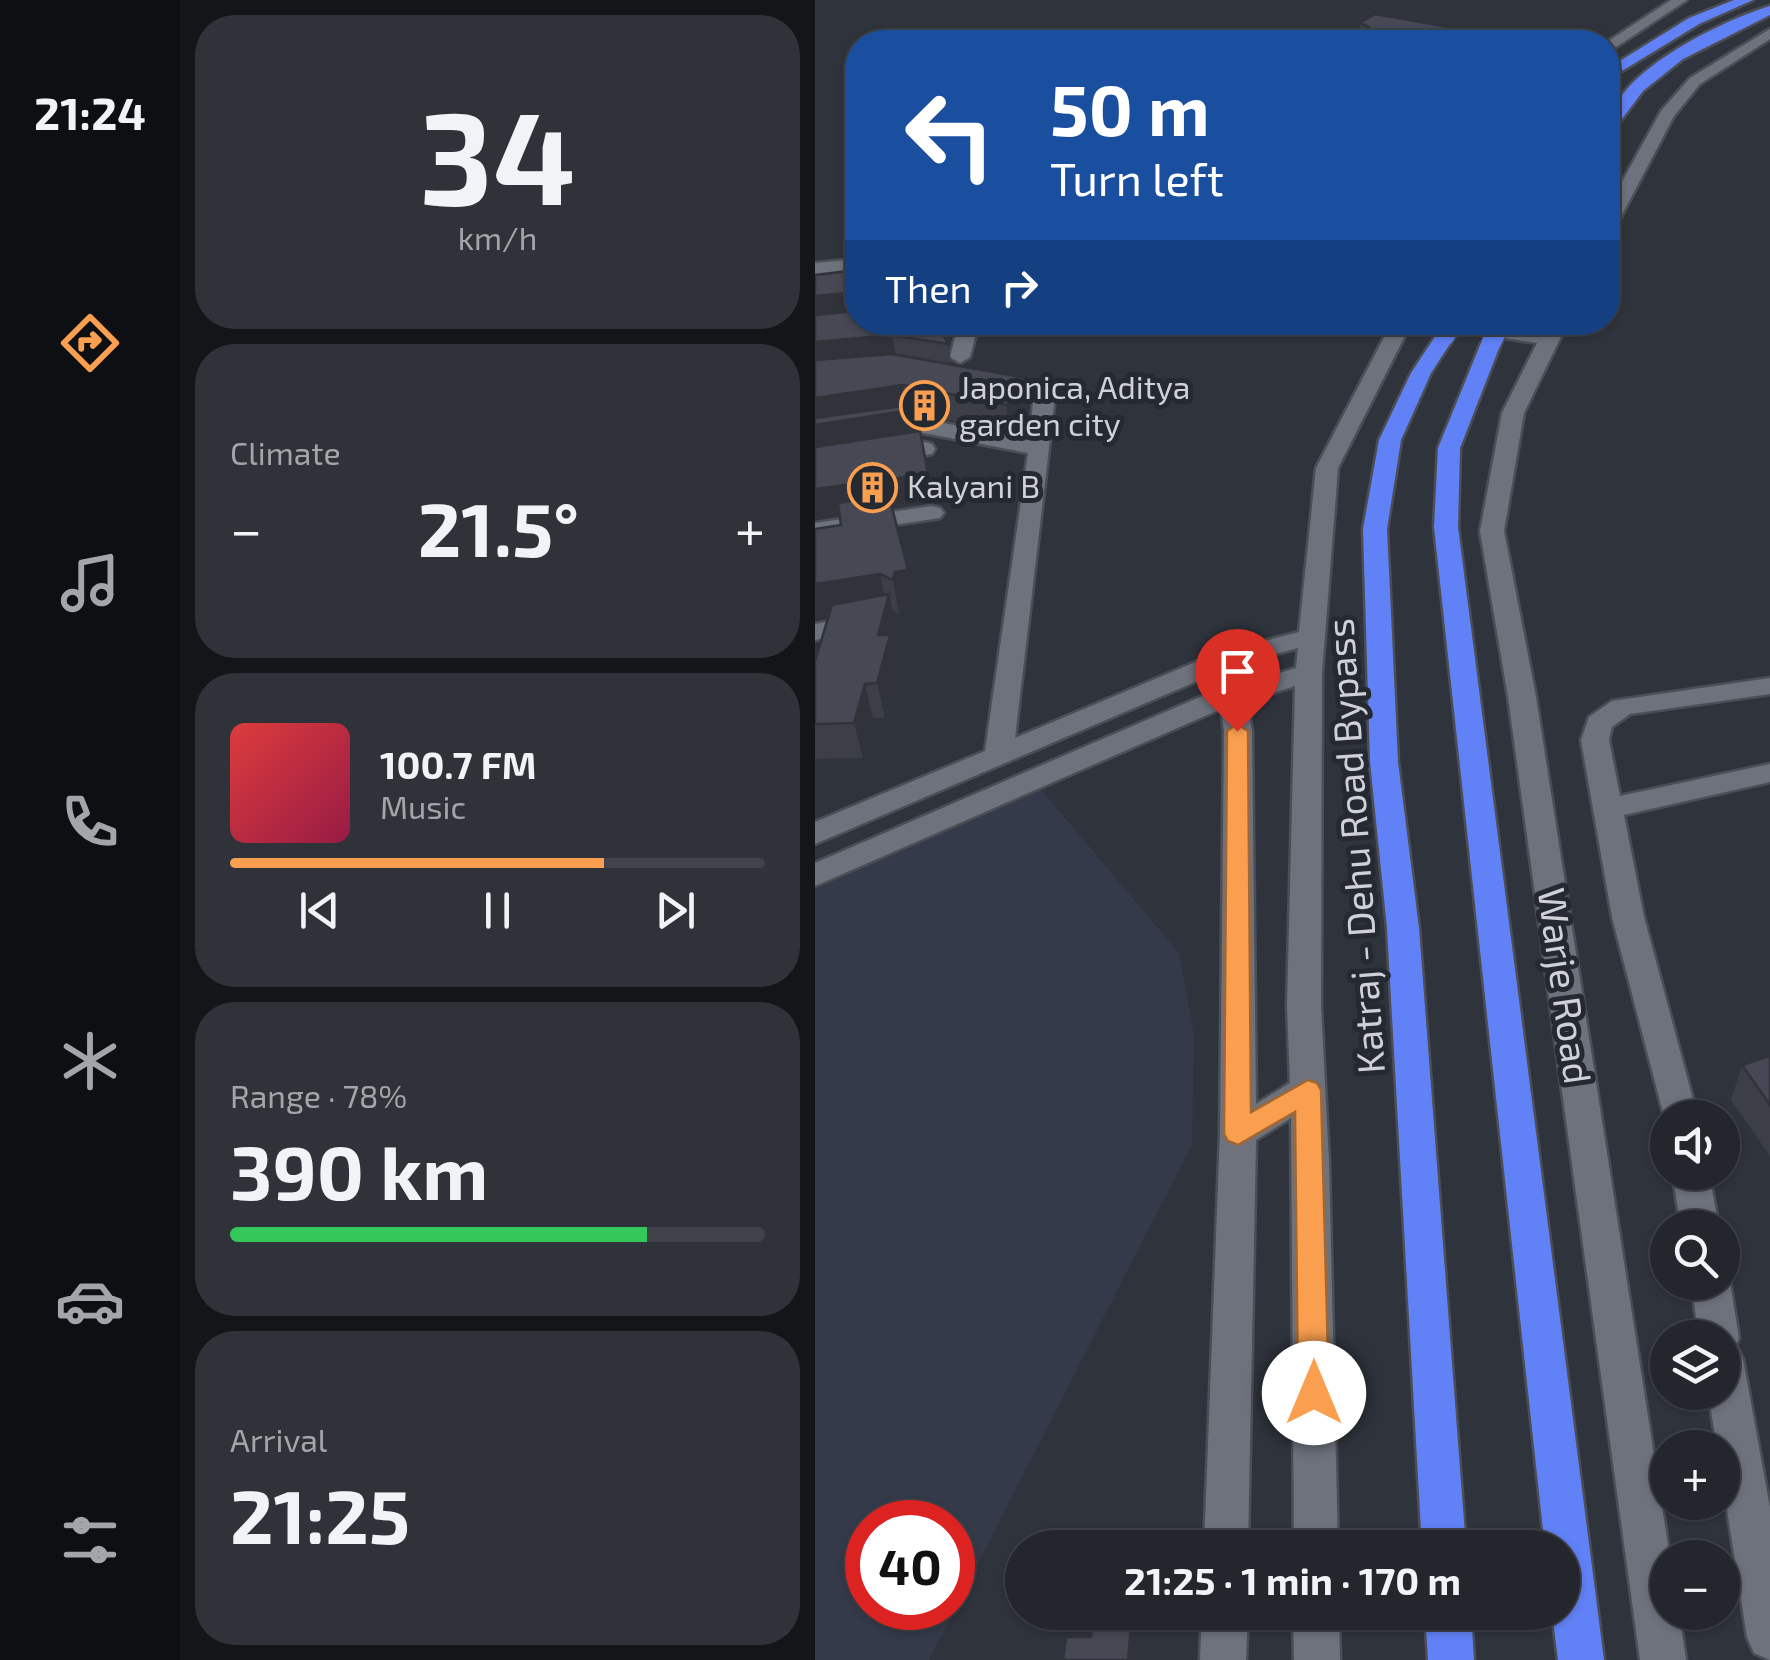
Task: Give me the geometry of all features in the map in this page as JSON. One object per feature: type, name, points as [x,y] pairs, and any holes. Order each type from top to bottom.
[{"type":"highway","points":[[1620,68],[1694,21],[1747,0]]},
{"type":"highway","points":[[1620,105],[1652,73],[1695,46],[1770,10]]},
{"type":"highway","name":"Katraj - Dehu Road Bypass","points":[[1441,335],[1390,440],[1375,530],[1384,762],[1403,928],[1443,1530]]},
{"type":"highway","points":[[1496,335],[1449,448],[1446,527],[1581,1660]]},
{"type":"highway","points":[[1449,1630],[1451,1660]]},
{"type":"street","points":[[1620,40],[1680,0]]},
{"type":"street","points":[[1620,202],[1667,114],[1695,81],[1770,32]]},
{"type":"street","points":[[815,268],[845,266]]},
{"type":"street","points":[[960,357],[966,335]]},
{"type":"street","points":[[1315,1530],[1304,1006],[1309,673],[1327,468],[1394,335]]},
{"type":"street","name":"Warje Road","points":[[1552,335],[1513,413],[1492,531],[1525,716],[1663,1660]]},
{"type":"street","points":[[961,382],[1043,397],[1040,449],[1001,744]]},
{"type":"street","points":[[815,436],[908,423],[1040,449]]},
{"type":"street","points":[[815,465],[925,449]]},
{"type":"street","points":[[815,530],[932,513]]},
{"type":"street","points":[[815,551],[911,535]]},
{"type":"street","points":[[815,632],[887,619]]},
{"type":"street","points":[[815,834],[1001,744],[1226,659],[1315,636]]},
{"type":"street","points":[[815,875],[1233,696],[1309,673]]},
{"type":"street","points":[[1675,1100],[1627,917],[1595,740],[1599,723],[1622,707],[1770,686]]},
{"type":"street","points":[[1227,1530],[1238,1134],[1237,731],[1233,696]]},
{"type":"street","points":[[1609,808],[1770,773]]},
{"type":"street","points":[[1238,1134],[1308,1090]]},
{"type":"street","points":[[1732,1410],[1770,1638]]},
{"type":"street","points":[[1223,1660],[1224,1630]]},
{"type":"street","points":[[1316,1630],[1317,1660]]},
{"type":"shaded area","points":[[1039,787],[1179,953],[1194,1034],[1192,1144],[975,1570],[975,1500],[845,1500],[845,1630],[944,1630],[929,1660],[815,1660],[815,889]]},
{"type":"building","points":[[1375,14],[1466,30],[1370,30],[1360,23]]},
{"type":"building","points":[[845,271],[845,293],[815,296],[815,275]]},
{"type":"building","points":[[845,312],[845,335],[892,335],[815,342],[815,315]]},
{"type":"building","points":[[892,335],[944,335],[948,344]]},
{"type":"building","points":[[892,354],[1026,378],[1025,388],[1006,405],[903,385],[815,398],[815,360]]},
{"type":"building","points":[[903,406],[916,409],[815,425],[815,418]]},
{"type":"building","points":[[920,431],[928,474],[815,489],[815,447]]},
{"type":"building","points":[[889,496],[908,570],[895,572],[893,580],[880,574],[815,584],[815,529],[841,525],[838,503]]},
{"type":"building","points":[[889,594],[878,635],[890,635],[877,683],[865,684],[854,723],[815,724],[815,661],[832,605]]},
{"type":"building","points":[[1770,1056],[1770,1105],[1742,1065]]},
{"type":"building","points":[[1092,1630],[1131,1630],[1128,1660],[1063,1660],[1066,1637],[1091,1637]]},
{"type":"place","name":"Japonica, Aditya garden city","points":[[924,406]]},
{"type":"place","name":"Kalyani B","points":[[872,487]]},
{"type":"route","points":[[1237,731],[1238,1134],[1308,1090],[1314,1393]]}]
